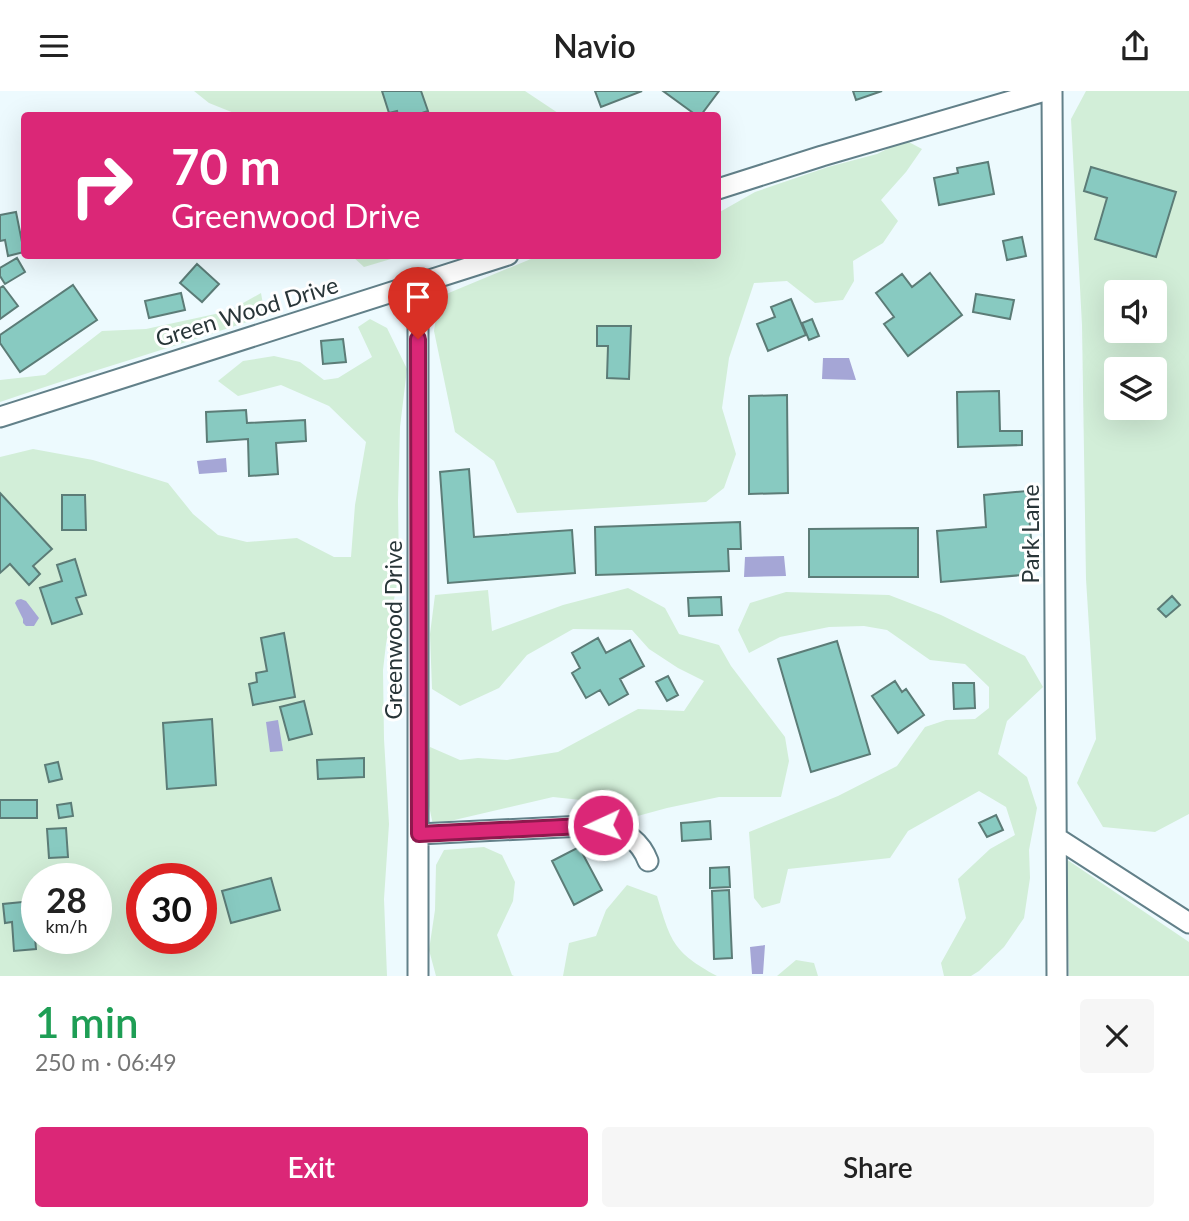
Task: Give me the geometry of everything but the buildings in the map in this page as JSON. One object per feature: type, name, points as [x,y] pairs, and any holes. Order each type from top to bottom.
[{"type":"street","points":[[721,188],[1045,91]]},
{"type":"street","name":"Park Lane","points":[[1052,91],[1057,976]]},
{"type":"street","name":"Green Wood Drive","points":[[0,417],[496,259]]},
{"type":"street","name":"Greenwood Drive","points":[[418,284],[418,976]]},
{"type":"street","points":[[419,834],[603,825],[629,835],[644,851],[648,861]]},
{"type":"street","points":[[1057,838],[1189,923]]},
{"type":"green space","points":[[194,91],[525,91],[556,112],[232,112],[209,103]]},
{"type":"green space","points":[[1086,91],[1189,91],[1189,814],[1155,832],[1103,827],[1077,783],[1096,739],[1086,579],[1082,325],[1071,119]]},
{"type":"green space","points":[[905,140],[922,149],[881,200],[898,221],[883,243],[853,261],[854,281],[843,300],[815,303],[787,281],[754,283],[729,358],[722,408],[736,454],[724,488],[706,502],[517,513],[494,461],[455,432],[434,331],[439,297],[531,259],[721,259],[721,211],[755,192],[828,167],[877,154]]},
{"type":"green space","points":[[355,259],[391,259],[364,267]]},
{"type":"green space","points":[[261,293],[265,316],[0,402],[0,380],[45,375],[102,331],[146,329],[229,311]]},
{"type":"green space","points":[[370,319],[387,328],[407,369],[400,427],[399,572],[383,670],[389,824],[384,899],[387,976],[0,976],[0,457],[33,449],[93,460],[168,483],[193,514],[218,535],[247,542],[297,538],[334,557],[351,557],[355,505],[366,442],[329,406],[281,385],[238,396],[218,381],[243,361],[274,356],[300,362],[324,380],[338,378],[372,357],[358,327]]},
{"type":"green space","points":[[628,588],[665,608],[679,634],[719,645],[731,666],[785,737],[789,761],[781,797],[719,797],[634,817],[599,802],[553,797],[433,825],[423,777],[430,747],[460,760],[507,760],[558,752],[638,709],[684,711],[704,681],[649,649],[632,630],[573,629],[527,655],[499,688],[460,706],[432,689],[430,634],[435,595],[488,590],[492,631],[563,605]]},
{"type":"green space","points":[[786,592],[889,595],[941,615],[1025,656],[1043,687],[1007,721],[998,754],[1027,777],[1037,808],[1029,850],[1030,878],[1024,918],[1004,947],[971,976],[944,976],[941,963],[966,918],[958,879],[990,849],[1015,835],[1006,807],[979,791],[908,831],[890,858],[788,869],[780,903],[762,908],[754,898],[749,832],[838,796],[897,766],[925,727],[946,720],[975,719],[989,708],[989,687],[965,664],[930,660],[887,630],[864,626],[829,627],[780,637],[749,653],[738,630],[750,603]]},
{"type":"green space","points":[[484,847],[502,855],[515,882],[513,901],[497,935],[514,976],[436,976],[429,950],[435,910],[436,865],[444,850]]},
{"type":"green space","points":[[1066,859],[1189,942],[1189,976],[1069,976]]},
{"type":"green space","points":[[627,885],[657,896],[666,925],[682,952],[717,976],[563,976],[569,943],[596,936],[606,910]]},
{"type":"green space","points":[[796,960],[814,963],[818,976],[777,976]]},
{"type":"water","points":[[823,358],[849,358],[856,380],[822,379]]},
{"type":"water","points":[[226,458],[227,472],[199,474],[197,461]]},
{"type":"water","points":[[784,556],[786,576],[744,577],[745,557]]},
{"type":"water","points":[[21,599],[26,601],[39,618],[34,626],[26,626],[23,623],[15,603]]},
{"type":"water","points":[[278,720],[283,751],[270,752],[266,722]]},
{"type":"water","points":[[765,945],[763,974],[752,974],[750,947]]},
{"type":"route","points":[[418,339],[419,834],[603,825]]}]
